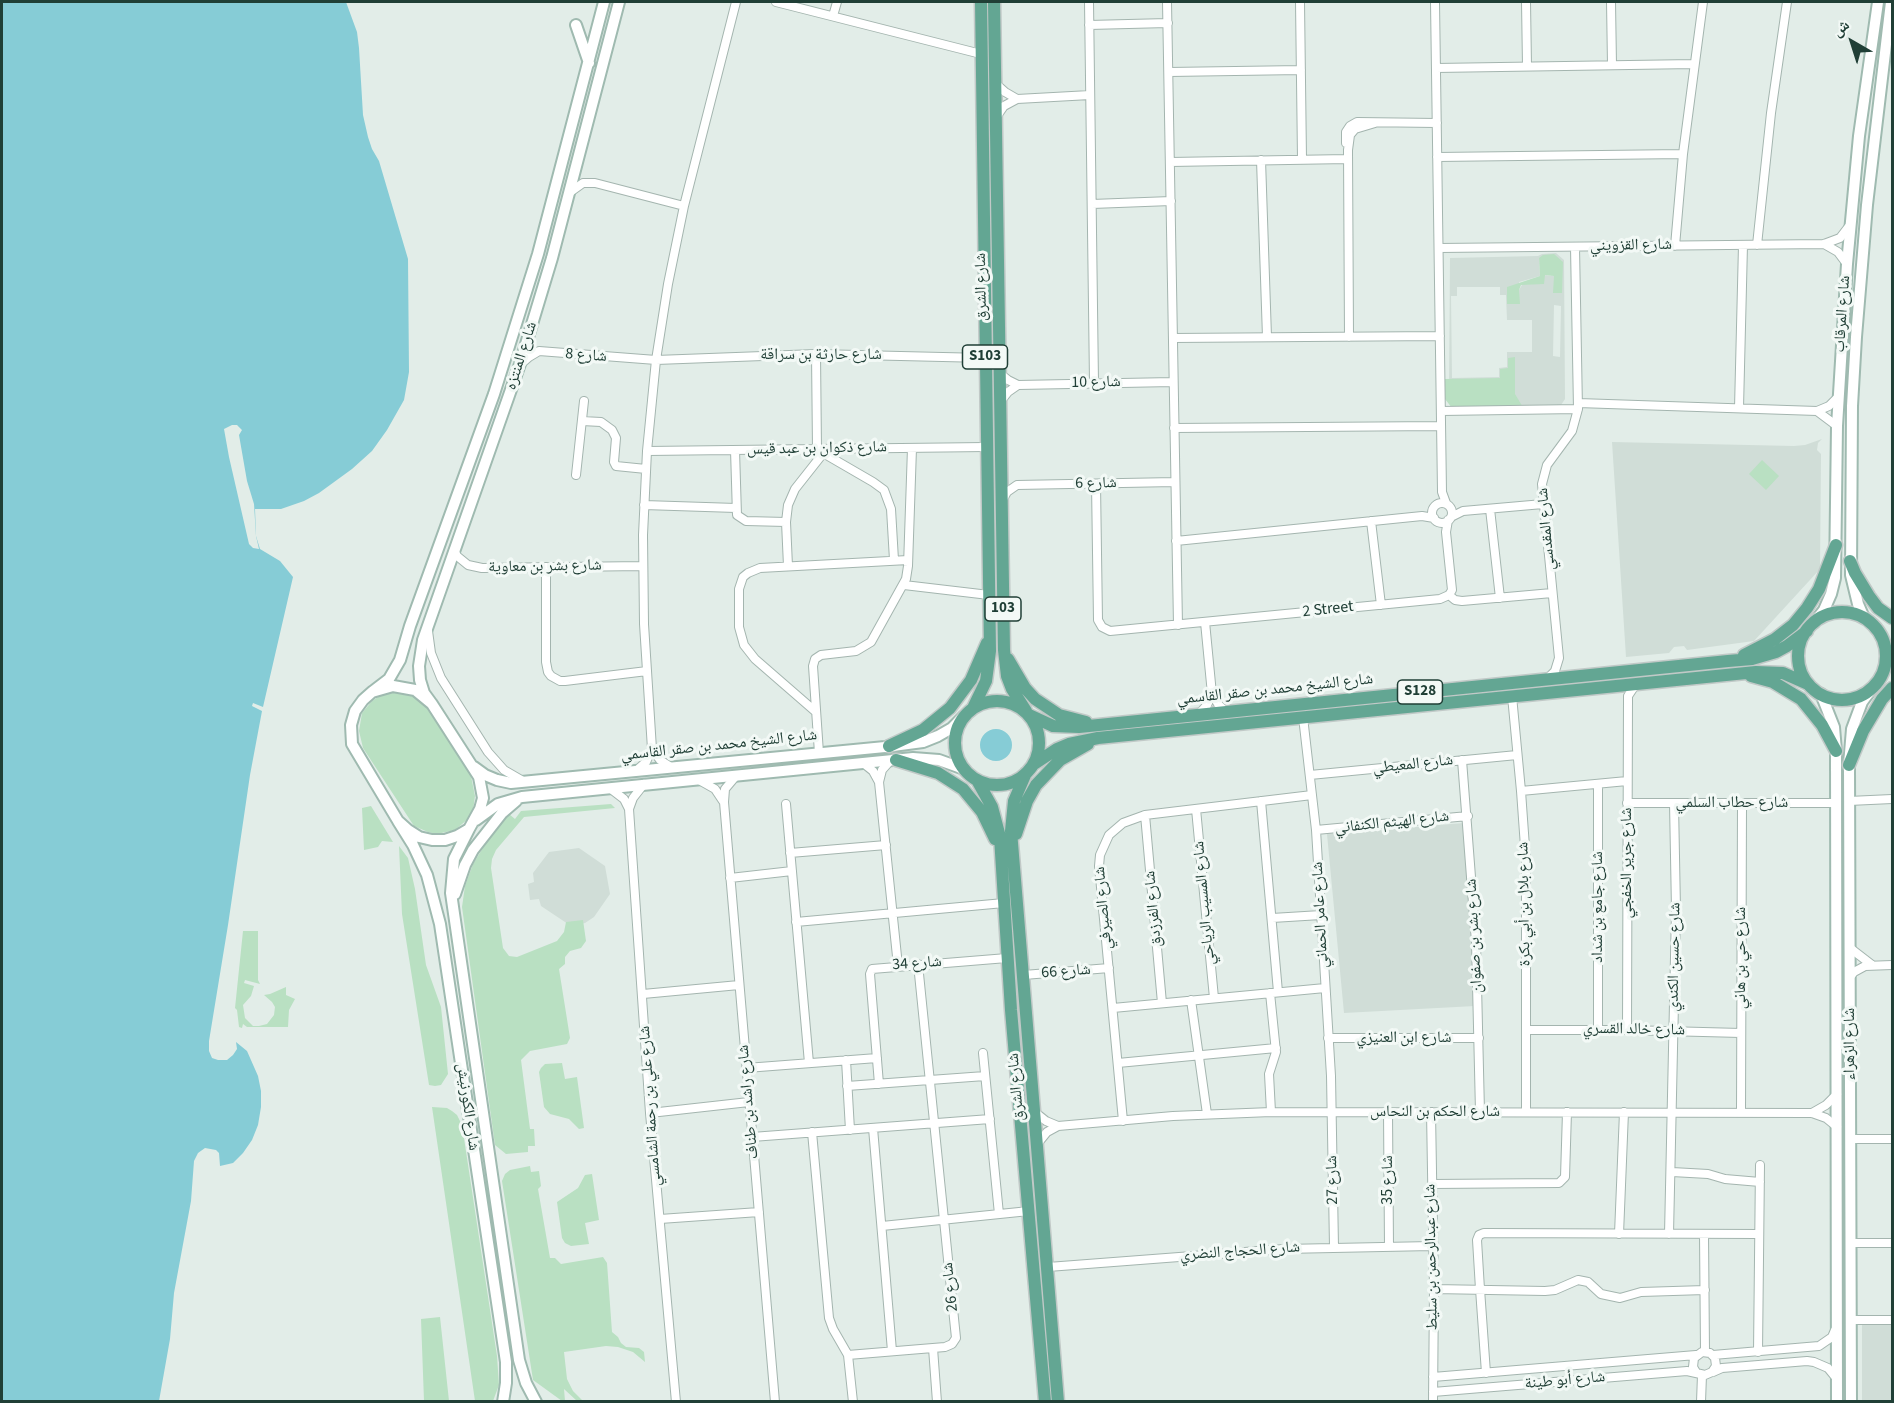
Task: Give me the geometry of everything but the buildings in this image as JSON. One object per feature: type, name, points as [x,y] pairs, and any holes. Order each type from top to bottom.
[{"type":"main road","name":"شارع المنتزه","points":[[372,693],[389,679],[400,660],[410,626],[506,358],[538,254],[604,2]]},
{"type":"main road","name":"شارع المنتزه","points":[[432,704],[424,693],[419,666],[427,626],[520,364],[619,2]]},
{"type":"main road","name":"شارع الشرق","points":[[994,2],[1004,651],[1007,676],[1012,689],[1028,713]]},
{"type":"main road","name":"شارع المرقاب","points":[[1810,627],[1824,610],[1835,578],[1838,396],[1847,264],[1860,125],[1878,2]]},
{"type":"main road","name":"شارع المرقاب","points":[[1864,618],[1853,590],[1850,561],[1851,440],[1856,337],[1866,215],[1891,2]]},
{"type":"main road","points":[[981,6],[990,7],[995,26]]},
{"type":"main road","name":"شارع الشرق","points":[[968,712],[986,681],[989,666],[981,6]]},
{"type":"main road","points":[[576,25],[589,63]]},
{"type":"main road","points":[[483,467],[477,466],[476,462],[501,393],[506,358]]},
{"type":"main road","points":[[986,388],[989,406],[994,408],[1000,404]]},
{"type":"main road","points":[[1728,662],[1766,644],[1793,624],[1808,608],[1819,589],[1836,545]]},
{"type":"main road","points":[[1850,561],[1862,585],[1878,608],[1893,618]]},
{"type":"main road","points":[[1874,626],[1885,644],[1887,671],[1870,691],[1851,699],[1830,699],[1808,684],[1800,667],[1802,639],[1810,627],[1832,614],[1843,612],[1864,618],[1874,626],[1893,634]]},
{"type":"main road","name":"شارع الشيخ محمد بن صقر القاسمي","points":[[1028,713],[1053,726],[1066,727],[1728,662],[1776,652],[1810,627]]},
{"type":"main road","points":[[890,746],[923,730],[950,708],[971,680],[989,636]]},
{"type":"main road","points":[[1004,651],[1025,688],[1035,699],[1059,715],[1099,724]]},
{"type":"main road","name":"شارع الشيخ محمد بن صقر القاسمي","points":[[1030,769],[1057,749],[1098,738],[1770,671],[1784,673],[1808,684]]},
{"type":"main road","points":[[1741,674],[1773,682],[1802,699],[1822,725],[1836,751]]},
{"type":"main road","points":[[404,687],[415,690],[432,704],[474,767],[482,787],[483,798],[476,819],[468,829],[445,840],[432,840],[413,834],[398,821],[352,744],[351,725],[355,711],[363,700],[382,688],[404,687]]},
{"type":"main road","points":[[1849,765],[1863,730],[1882,699],[1893,688]]},
{"type":"main road","points":[[1411,707],[1413,700],[1445,694],[1456,689]]},
{"type":"main road","name":"شارع الزهراء","points":[[1851,1401],[1849,765],[1854,722],[1862,702],[1870,691]]},
{"type":"main road","name":"شارع الزهراء","points":[[1821,694],[1834,727],[1836,751],[1837,1401]]},
{"type":"main road","points":[[994,700],[1017,705],[1028,713],[1035,723],[1040,744],[1030,769],[1018,779],[998,785],[977,780],[964,769],[955,749],[955,737],[958,726],[968,712],[983,703],[994,700]]},
{"type":"main road","name":"شارع الشيخ محمد بن صقر القاسمي","points":[[474,767],[497,780],[524,782],[890,746],[923,742],[938,736],[952,728],[968,712]]},
{"type":"main road","points":[[1012,847],[1027,801],[1036,785],[1060,760],[1098,738]]},
{"type":"main road","name":"شارع الشيخ محمد بن صقر القاسمي","points":[[476,819],[498,804],[522,797],[644,784],[893,760],[933,759],[964,769]]},
{"type":"main road","points":[[893,760],[938,773],[963,789],[982,812],[1000,853]]},
{"type":"main road","name":"شارع الشرق","points":[[1030,769],[1019,787],[1013,809],[1011,831],[1058,1401]]},
{"type":"main road","name":"شارع الشرق","points":[[977,780],[992,807],[1000,837],[1007,958],[1045,1401]]},
{"type":"main road","points":[[453,909],[459,879],[473,850],[502,813],[522,797]]},
{"type":"main road","name":"شارع الكورنيش","points":[[398,821],[413,845],[427,875],[440,924],[506,1362],[503,1401]]},
{"type":"main road","name":"شارع الكورنيش","points":[[468,829],[457,851],[451,876],[453,909],[519,1360],[526,1383],[536,1401]]},
{"type":"street","points":[[635,771],[645,762],[652,749],[643,566],[647,451],[656,360],[684,206],[736,2]]},
{"type":"street","points":[[776,2],[981,54]]},
{"type":"street","points":[[833,16],[837,2]]},
{"type":"street","points":[[1089,2],[1094,383]]},
{"type":"street","points":[[1167,2],[1178,625]]},
{"type":"street","points":[[1300,2],[1302,159]]},
{"type":"street","points":[[1435,2],[1442,492],[1440,510],[1446,532],[1452,590],[1449,595]]},
{"type":"street","points":[[1526,2],[1527,66]]},
{"type":"street","points":[[1611,2],[1612,65]]},
{"type":"street","points":[[1675,246],[1683,154],[1703,2]]},
{"type":"street","points":[[1757,245],[1772,102],[1787,2]]},
{"type":"street","points":[[1089,25],[1168,23]]},
{"type":"street","points":[[1436,68],[1694,64]]},
{"type":"street","points":[[1168,72],[1301,70]]},
{"type":"street","points":[[1881,78],[1893,79]]},
{"type":"street","points":[[995,83],[1017,99]]},
{"type":"street","points":[[996,117],[1005,106],[1017,99],[1090,96]]},
{"type":"street","points":[[1349,337],[1348,154],[1350,135],[1355,129],[1375,123],[1437,123]]},
{"type":"street","points":[[1170,162],[1302,159],[1348,154]]},
{"type":"street","points":[[1437,157],[1683,154]]},
{"type":"street","points":[[1261,160],[1267,338]]},
{"type":"street","points":[[568,194],[577,186],[589,182],[684,206]]},
{"type":"street","points":[[1092,204],[1171,201]]},
{"type":"street","points":[[1824,244],[1840,238],[1850,225]]},
{"type":"street","points":[[1824,244],[1838,252],[1847,264]]},
{"type":"street","name":"شارع القزويني","points":[[1439,249],[1824,244]]},
{"type":"street","points":[[1738,408],[1743,245]]},
{"type":"street","points":[[1575,247],[1578,406]]},
{"type":"street","points":[[1173,338],[1440,336]]},
{"type":"street","name":"شارع 8","points":[[520,364],[539,351],[656,360]]},
{"type":"street","points":[[788,566],[786,522],[791,496],[822,450],[816,354]]},
{"type":"street","name":"شارع حارثة بن سراقة","points":[[656,360],[816,354],[985,358]]},
{"type":"street","points":[[999,373],[1018,385],[1008,392],[1000,404]]},
{"type":"street","name":"شارع 10","points":[[1018,385],[1173,382]]},
{"type":"street","points":[[1441,411],[1578,406],[1817,411],[1829,406],[1838,396]]},
{"type":"street","points":[[576,475],[584,401]]},
{"type":"street","name":"شارع المقدسي","points":[[1559,658],[1543,504],[1544,474],[1552,456],[1572,431],[1578,406]]},
{"type":"street","points":[[1817,411],[1837,426]]},
{"type":"street","points":[[582,421],[602,422],[612,430],[616,438],[614,462],[616,466],[646,469]]},
{"type":"street","points":[[1174,428],[1441,426]]},
{"type":"street","points":[[819,753],[813,666],[815,659],[821,655],[856,651],[871,642],[904,585],[908,560],[912,447]]},
{"type":"street","name":"شارع ذكوان بن عبد قيس","points":[[647,451],[986,447]]},
{"type":"street","points":[[735,450],[737,515],[743,520],[786,522]]},
{"type":"street","points":[[822,450],[884,490],[891,509],[894,560]]},
{"type":"street","points":[[1001,471],[1017,485],[1007,492],[1001,502]]},
{"type":"street","name":"شارع 6","points":[[1017,485],[1175,482]]},
{"type":"street","name":"2 Street","points":[[1096,484],[1098,615],[1102,627],[1115,632],[1444,599],[1449,595],[1462,602],[1552,593]]},
{"type":"street","points":[[1176,542],[1422,516],[1440,510],[1463,511],[1543,504]]},
{"type":"street","points":[[644,505],[736,508]]},
{"type":"street","points":[[1490,509],[1500,598]]},
{"type":"street","points":[[1440,510],[1450,519]]},
{"type":"street","points":[[1440,510],[1450,519]]},
{"type":"street","points":[[1446,532],[1450,519],[1463,511]]},
{"type":"street","points":[[1371,521],[1381,605]]},
{"type":"street","name":"شارع بشر بن معاوية","points":[[454,550],[462,561],[475,567],[643,566]]},
{"type":"street","points":[[816,712],[749,653],[741,636],[739,589],[743,577],[760,568],[908,560]]},
{"type":"street","points":[[546,567],[546,662],[551,676],[565,681],[647,671]]},
{"type":"street","points":[[904,585],[988,595]]},
{"type":"street","points":[[1205,622],[1212,694],[1218,704],[1227,711]]},
{"type":"street","points":[[427,626],[435,666],[448,689],[495,762],[524,782]]},
{"type":"street","points":[[1559,658],[1565,669],[1575,677]]},
{"type":"street","points":[[1546,680],[1555,670],[1559,658]]},
{"type":"street","points":[[1618,686],[1628,696],[1636,684]]},
{"type":"street","points":[[1199,714],[1207,705],[1212,694]]},
{"type":"street","name":"شارع بلال بن أبي بكرة","points":[[1512,696],[1526,861],[1526,1112]]},
{"type":"street","name":"شارع جرير الخفجي","points":[[1627,1030],[1628,696]]},
{"type":"street","name":"شارع عامر الحماني","points":[[1303,717],[1316,830],[1332,1113]]},
{"type":"street","points":[[652,749],[660,760],[671,767]]},
{"type":"street","name":"شارع المعيطي","points":[[1310,775],[1517,755]]},
{"type":"street","points":[[893,760],[882,770],[879,782],[898,966]]},
{"type":"street","name":"شارع بشر بن صفوان","points":[[1462,760],[1475,918],[1480,1112]]},
{"type":"street","points":[[863,763],[873,771],[879,782]]},
{"type":"street","name":"شارع راشد بن طناف","points":[[737,775],[725,789],[724,802],[775,1401]]},
{"type":"street","points":[[695,779],[709,784],[724,802]]},
{"type":"street","points":[[1521,791],[1627,781]]},
{"type":"street","points":[[629,809],[633,798],[644,784]]},
{"type":"street","name":"شارع جامع بن شداد","points":[[1598,784],[1598,1029]]},
{"type":"street","points":[[609,788],[624,799],[629,809]]},
{"type":"street","name":"شارع الصيرفي","points":[[1124,1120],[1099,866],[1100,855],[1109,835],[1116,827],[1130,819],[1145,815],[1312,795]]},
{"type":"street","points":[[1850,801],[1893,800]]},
{"type":"street","points":[[1261,801],[1272,918],[1276,1048],[1269,1074],[1270,1112]]},
{"type":"street","name":"شارع حطاب السلمي","points":[[1627,802],[1836,803]]},
{"type":"street","name":"شارع حسين الكندي","points":[[1669,1234],[1677,910],[1674,803]]},
{"type":"street","name":"شارع حي بن هاني","points":[[1741,1112],[1742,803]]},
{"type":"street","points":[[786,804],[809,1063]]},
{"type":"street","name":"شارع المسيب الرياحي","points":[[1196,808],[1214,998]]},
{"type":"street","name":"شارع علي بن رحمة الشامسي","points":[[629,809],[650,1113],[676,1401]]},
{"type":"street","name":"شارع الفرزدق","points":[[1145,815],[1162,1003]]},
{"type":"street","name":"شارع الهيثم الكنفاني","points":[[1316,830],[1468,816]]},
{"type":"street","points":[[790,853],[886,845]]},
{"type":"street","points":[[730,878],[792,871]]},
{"type":"street","points":[[796,922],[1004,903]]},
{"type":"street","points":[[1272,918],[1321,915]]},
{"type":"street","points":[[1850,948],[1872,965]]},
{"type":"street","name":"شارع 34","points":[[879,1084],[870,971],[874,968],[1007,958]]},
{"type":"street","name":"شارع 26","points":[[848,1355],[949,1346],[956,1338],[918,964]]},
{"type":"street","points":[[1850,977],[1859,968],[1872,965],[1893,965]]},
{"type":"street","name":"شارع 66","points":[[1023,975],[1109,968]]},
{"type":"street","points":[[643,994],[739,985]]},
{"type":"street","points":[[1113,1008],[1325,988]]},
{"type":"street","points":[[1191,1000],[1206,1114]]},
{"type":"street","name":"شارع خالد القسري","points":[[1526,1030],[1598,1029],[1741,1033]]},
{"type":"street","name":"شارع ابن العنيزي","points":[[1328,1038],[1479,1038]]},
{"type":"street","points":[[1118,1063],[1276,1048]]},
{"type":"street","points":[[983,1053],[999,1214]]},
{"type":"street","points":[[746,1068],[877,1058]]},
{"type":"street","points":[[846,1060],[850,1130]]},
{"type":"street","points":[[847,1086],[985,1076]]},
{"type":"street","points":[[1812,1113],[1826,1105],[1837,1094]]},
{"type":"street","points":[[650,1113],[749,1102]]},
{"type":"street","name":"شارع الحكم بن النحاس","points":[[1058,1126],[1206,1114],[1270,1112],[1741,1112],[1812,1113],[1826,1118],[1837,1127]]},
{"type":"street","name":"شارع 35","points":[[1388,1112],[1389,1247]]},
{"type":"street","name":"شارع عبدالرحمن بن سليط","points":[[1431,1112],[1433,1401]]},
{"type":"street","points":[[1432,1184],[1559,1183],[1565,1177],[1567,1112]]},
{"type":"street","points":[[1619,1234],[1624,1112]]},
{"type":"street","points":[[1036,1113],[1046,1121],[1058,1126]]},
{"type":"street","name":"شارع 27","points":[[1332,1113],[1334,1247]]},
{"type":"street","points":[[752,1137],[990,1119]]},
{"type":"street","points":[[1038,1143],[1047,1132],[1058,1126]]},
{"type":"street","points":[[873,1128],[892,1351]]},
{"type":"street","points":[[812,1132],[829,1318],[848,1355],[853,1401]]},
{"type":"street","points":[[1850,1139],[1893,1139]]},
{"type":"street","points":[[1758,1352],[1760,1165]]},
{"type":"street","points":[[1672,1172],[1708,1174],[1725,1179],[1760,1182]]},
{"type":"street","points":[[882,1226],[1029,1211]]},
{"type":"street","points":[[660,1219],[759,1212]]},
{"type":"street","points":[[1486,1373],[1479,1289],[1477,1239],[1479,1235],[1484,1233],[1759,1234]]},
{"type":"street","points":[[1704,1234],[1709,1353],[1716,1362],[1712,1372]]},
{"type":"street","points":[[1850,1243],[1893,1243]]},
{"type":"street","name":"شارع الحجاج النضري","points":[[1048,1267],[1134,1259],[1334,1247],[1432,1246]]},
{"type":"street","points":[[1434,1289],[1545,1291],[1555,1290],[1578,1280],[1588,1282],[1601,1294],[1620,1298],[1641,1292],[1705,1290]]},
{"type":"street","points":[[1851,1320],[1893,1320]]},
{"type":"street","points":[[1701,1401],[1699,1374],[1692,1364],[1696,1355],[1819,1346],[1832,1337],[1837,1323]]},
{"type":"street","points":[[933,1348],[937,1401]]},
{"type":"street","name":"شارع أبو طينة","points":[[1433,1377],[1696,1355]]},
{"type":"street","points":[[1699,1374],[1722,1368],[1807,1361],[1828,1368],[1837,1379]]},
{"type":"street","name":"شارع أبو طينة","points":[[1433,1392],[1687,1371],[1699,1374]]},
{"type":"shaded area","points":[[1556,253],[1564,260],[1565,399],[1559,408],[1449,401],[1450,258],[1538,256]],"holes":[[[1539,258],[1562,261],[1554,276],[1544,275],[1522,285],[1519,290],[1519,282],[1540,276]],[[1457,287],[1500,287],[1500,295],[1506,295],[1507,320],[1532,320],[1532,352],[1507,352],[1507,367],[1499,368],[1499,377],[1452,378],[1451,296],[1457,296]],[[1554,305],[1561,306],[1560,357],[1553,356]]]},
{"type":"shaded area","points":[[1822,439],[1818,443],[1817,450],[1821,454],[1820,569],[1754,641],[1687,650],[1684,646],[1674,647],[1669,653],[1626,657],[1612,442],[1794,446]]},
{"type":"shaded area","points":[[1464,823],[1475,1006],[1344,1013],[1327,834]]},
{"type":"shaded area","points":[[579,848],[605,866],[610,894],[594,917],[585,923],[571,926],[541,906],[539,899],[530,900],[528,884],[534,882],[533,873],[549,852]]},
{"type":"shaded area","points":[[1892,1323],[1892,1401],[1862,1401],[1862,1324]]},
{"type":"green space","points":[[1554,254],[1563,262],[1562,293],[1553,293],[1554,276],[1545,275],[1544,284],[1521,285],[1520,304],[1507,304],[1507,287],[1540,276],[1539,258],[1543,255]]},
{"type":"green space","points":[[1515,357],[1515,394],[1524,409],[1452,408],[1445,399],[1445,379],[1500,378],[1500,369],[1508,368],[1508,358]]},
{"type":"green space","points":[[1762,460],[1779,476],[1766,490],[1749,474]]},
{"type":"green space","points":[[387,691],[402,692],[419,699],[428,708],[471,776],[475,796],[473,811],[468,819],[455,830],[437,834],[414,826],[363,748],[359,731],[362,713],[372,701]]},
{"type":"green space","points":[[611,804],[615,808],[524,817],[496,850],[492,859],[491,868],[503,948],[509,956],[517,957],[557,941],[564,932],[566,922],[583,920],[586,941],[581,948],[570,951],[565,957],[565,964],[559,969],[570,1038],[567,1044],[530,1051],[521,1060],[530,1129],[534,1129],[535,1146],[528,1146],[528,1152],[506,1154],[495,1145],[462,907],[465,886],[473,864],[489,838],[509,814],[515,819],[521,811]]},
{"type":"green space","points":[[371,806],[393,842],[382,841],[378,847],[364,850],[362,808]]},
{"type":"green space","points":[[399,846],[408,858],[426,965],[441,1007],[448,1074],[441,1085],[435,1086],[429,1085],[402,914]]},
{"type":"green space","points":[[243,931],[258,931],[258,980],[260,984],[245,980],[244,983],[254,986],[251,996],[243,1005],[245,1018],[253,1026],[267,1024],[274,1015],[275,1007],[264,995],[286,987],[286,995],[295,999],[289,1010],[288,1027],[247,1027],[243,1024],[242,1028],[239,1027],[235,1008]]},
{"type":"green space","points":[[562,1063],[565,1079],[577,1077],[584,1128],[579,1129],[569,1119],[550,1114],[544,1107],[539,1072],[545,1064]]},
{"type":"green space","points":[[432,1107],[447,1108],[457,1115],[462,1125],[497,1356],[499,1385],[493,1401],[475,1401]]},
{"type":"green space","points":[[530,1166],[531,1172],[539,1171],[541,1186],[538,1189],[550,1258],[555,1258],[561,1264],[603,1257],[607,1263],[612,1332],[626,1347],[639,1348],[644,1352],[645,1362],[633,1352],[618,1347],[606,1346],[564,1352],[567,1379],[573,1391],[583,1401],[577,1401],[564,1389],[565,1401],[562,1401],[533,1380],[502,1181],[510,1170]]},
{"type":"green space","points":[[592,1174],[599,1220],[585,1223],[589,1244],[571,1246],[562,1238],[557,1202],[578,1188],[585,1175]]},
{"type":"green space","points":[[440,1317],[449,1401],[424,1401],[421,1319]]},
{"type":"water","points":[[2,2],[346,2],[357,32],[363,115],[368,137],[379,161],[408,259],[409,372],[404,400],[387,430],[372,451],[319,493],[281,509],[255,509],[256,536],[260,549],[280,561],[293,577],[263,707],[253,703],[252,706],[262,711],[250,775],[209,1051],[212,1058],[227,1060],[237,1049],[236,1042],[247,1051],[258,1076],[261,1107],[258,1125],[252,1140],[233,1163],[220,1166],[219,1153],[216,1150],[205,1148],[198,1153],[194,1161],[191,1201],[174,1293],[170,1339],[159,1401],[2,1402]]},
{"type":"water","points":[[996,729],[1007,734],[1012,745],[1007,756],[996,761],[985,756],[980,745],[985,734]]},
{"type":"pier","points":[[237,425],[242,430],[239,435],[247,481],[254,504],[259,549],[249,544],[229,457],[224,429]]}]
